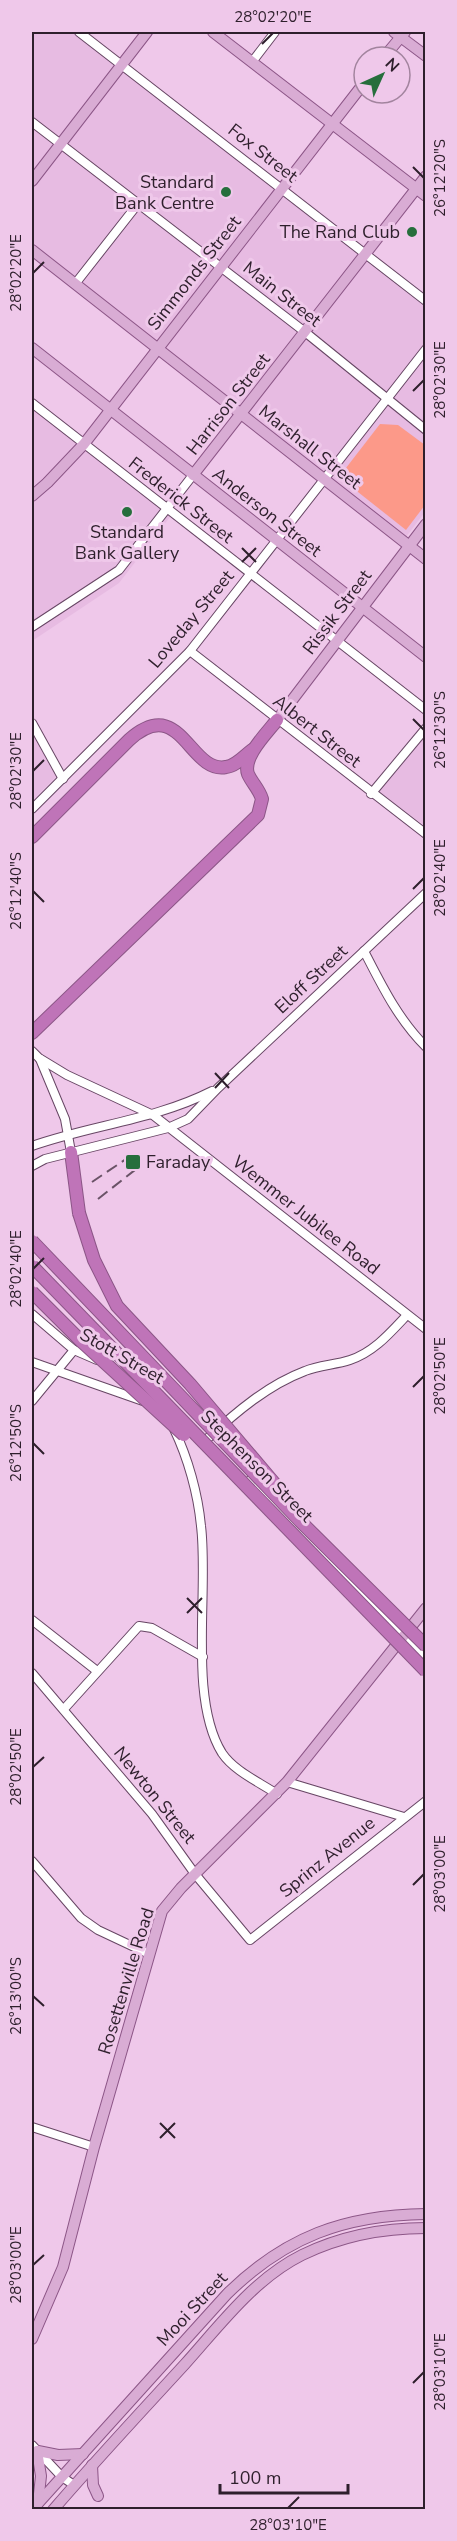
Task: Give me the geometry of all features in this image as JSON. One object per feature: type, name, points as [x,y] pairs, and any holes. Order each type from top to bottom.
[{"type":"highway","points":[[32,1033],[258,815],[262,799],[249,776],[247,765],[258,745],[277,720]]},
{"type":"highway","points":[[32,837],[129,740],[139,731],[150,726],[170,728],[205,760],[220,768],[235,764],[258,745]]},
{"type":"highway","points":[[71,1152],[79,1213],[94,1260],[117,1306],[253,1456],[280,1490],[300,1521]]},
{"type":"highway","points":[[32,1241],[300,1521],[426,1646]]},
{"type":"highway","points":[[32,1266],[426,1671]]},
{"type":"highway","points":[[32,1292],[79,1339],[284,1527]]},
{"type":"main road","points":[[32,181],[147,32]]},
{"type":"main road","points":[[213,32],[426,196]]},
{"type":"main road","points":[[400,33],[426,56]]},
{"type":"main road","name":"Simmonds Street","points":[[32,496],[84,444],[352,97]]},
{"type":"main road","name":"Harrison Street","points":[[193,475],[426,176]]},
{"type":"main road","name":"Marshall Street","points":[[32,250],[426,559]]},
{"type":"main road","name":"Anderson Street","points":[[32,348],[426,657]]},
{"type":"main road","name":"Rissik Street","points":[[277,720],[360,607],[426,524]]},
{"type":"main road","name":"Rosettenville Road","points":[[32,2339],[63,2267],[94,2147],[162,1911],[170,1899],[277,1794],[426,1608]]},
{"type":"main road","name":"Mooi Street","points":[[35,2506],[227,2294],[246,2275],[273,2254],[298,2240],[359,2219],[398,2214],[426,2214]]},
{"type":"main road","name":"Mooi Street","points":[[53,2510],[236,2307],[280,2268],[302,2255],[346,2238],[397,2228],[426,2228]]},
{"type":"main road","points":[[35,2506],[41,2476],[36,2449],[58,2456],[83,2454]]},
{"type":"main road","points":[[92,2465],[93,2485],[98,2496]]},
{"type":"street","name":"Fox Street","points":[[79,32],[426,301]]},
{"type":"street","points":[[252,62],[275,32]]},
{"type":"street","name":"Main Street","points":[[32,122],[305,332],[426,430]]},
{"type":"street","points":[[75,284],[137,205]]},
{"type":"street","name":"Loveday Street","points":[[32,809],[190,651],[426,349]]},
{"type":"street","name":"Frederick Street","points":[[32,403],[166,510],[426,710]]},
{"type":"street","name":"Harrison Street","points":[[32,627],[119,570],[193,475]]},
{"type":"street","name":"Albert Street","points":[[190,651],[371,794],[426,834]]},
{"type":"street","points":[[32,723],[63,779]]},
{"type":"street","points":[[371,794],[426,728]]},
{"type":"street","name":"Eloff Street","points":[[32,1166],[71,1152],[168,1128],[188,1119],[364,951],[422,905],[426,893]]},
{"type":"street","points":[[364,951],[393,1006],[405,1024],[426,1047]]},
{"type":"street","points":[[32,1051],[39,1058],[58,1097],[69,1133],[71,1152]]},
{"type":"street","name":"Wemmer Jubilee Road","points":[[39,1058],[67,1075],[153,1115],[426,1329]]},
{"type":"street","name":"Eloff Street","points":[[32,1146],[69,1133],[153,1115],[218,1088]]},
{"type":"street","name":"Stott Street","points":[[32,1314],[74,1350],[120,1370],[170,1403]]},
{"type":"street","points":[[207,1438],[231,1417],[276,1385],[305,1371],[350,1360],[370,1350],[407,1315]]},
{"type":"street","points":[[32,1401],[74,1350]]},
{"type":"street","points":[[32,1362],[145,1402],[162,1411],[183,1449],[201,1524],[206,1709],[222,1753],[232,1764],[277,1794]]},
{"type":"street","points":[[162,1411],[170,1403]]},
{"type":"street","name":"Stephenson Street","points":[[170,1403],[426,1660]]},
{"type":"street","points":[[32,1620],[97,1671]]},
{"type":"street","points":[[64,1709],[136,1627],[143,1625],[152,1628],[203,1658]]},
{"type":"street","name":"Newton Street","points":[[32,1673],[152,1814],[195,1874],[250,1940]]},
{"type":"street","points":[[287,1782],[404,1816]]},
{"type":"street","name":"Sprinz Avenue","points":[[250,1940],[404,1816],[426,1802]]},
{"type":"street","points":[[32,1861],[81,1918],[90,1925],[149,1954]]},
{"type":"street","points":[[32,2127],[94,2147]]},
{"type":"street","points":[[36,2449],[74,2485]]},
{"type":"shaded area","points":[[32,32],[72,32],[425,307],[425,512],[406,537],[32,243]]},
{"type":"shaded area","points":[[32,408],[170,517],[119,583],[32,641]]},
{"type":"shaded area","points":[[380,424],[398,425],[425,445],[425,505],[406,530],[339,477]]},
{"type":"shaded area","points":[[32,733],[56,777],[32,801]]},
{"type":"shaded area","points":[[425,735],[425,826],[379,792],[406,754]]},
{"type":"railway","points":[[92,1182],[132,1155]]},
{"type":"railway","points":[[98,1199],[140,1166]]},
{"type":"place","name":"Standard Bank Centre","points":[[226,192]]},
{"type":"place","name":"The Rand Club","points":[[412,232]]},
{"type":"place","name":"Standard Bank Gallery","points":[[127,512]]},
{"type":"place","name":"Faraday","points":[[133,1162]]}]
